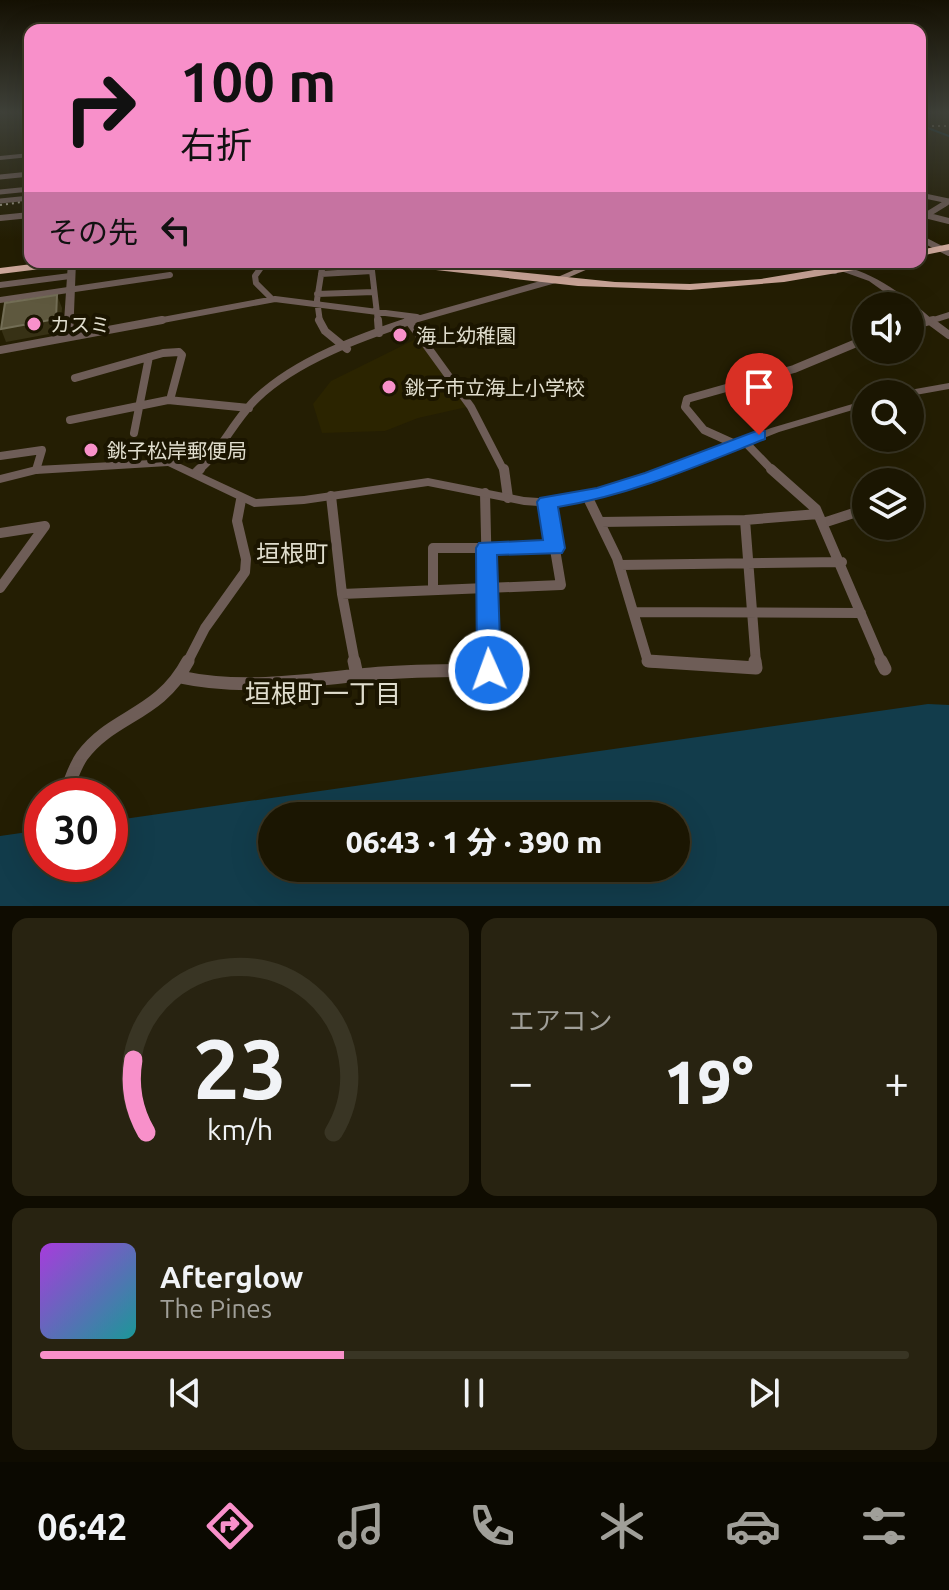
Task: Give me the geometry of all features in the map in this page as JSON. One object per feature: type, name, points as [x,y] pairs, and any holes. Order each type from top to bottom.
[{"type":"highway","points":[[926,252],[946,250]]},
{"type":"highway","points":[[474,268],[555,280],[690,287],[752,283],[849,268]]},
{"type":"main road","points":[[555,280],[585,268]]},
{"type":"street","points":[[0,158],[24,156]]},
{"type":"street","points":[[0,177],[24,176]]},
{"type":"street","points":[[11,181],[24,178]]},
{"type":"street","points":[[0,192],[24,190]]},
{"type":"street","points":[[926,196],[949,201]]},
{"type":"street","points":[[0,201],[24,199]]},
{"type":"street","points":[[926,214],[949,201]]},
{"type":"street","points":[[0,218],[24,216]]},
{"type":"street","points":[[926,217],[949,221]]},
{"type":"street","points":[[926,241],[946,250]]},
{"type":"street","points":[[68,337],[71,268]]},
{"type":"street","points":[[261,268],[255,276],[256,283],[272,299]]},
{"type":"street","points":[[322,268],[315,306],[328,337],[347,349]]},
{"type":"street","points":[[372,268],[379,333]]},
{"type":"street","points":[[830,268],[872,279],[890,292]]},
{"type":"street","points":[[4,312],[6,270]]},
{"type":"street","points":[[321,274],[372,271]]},
{"type":"street","points":[[3,299],[170,275]]},
{"type":"street","points":[[4,285],[70,276]]},
{"type":"street","points":[[196,473],[218,454],[249,408],[264,392],[413,318],[555,280]]},
{"type":"street","points":[[317,294],[374,292]]},
{"type":"street","points":[[0,350],[272,299],[291,299],[315,306],[376,311],[413,318],[505,466],[511,486],[508,498]]},
{"type":"street","points":[[924,323],[949,315]]},
{"type":"street","points":[[924,316],[949,335]]},
{"type":"street","points":[[852,345],[794,369],[687,399],[685,407],[704,430],[739,442],[821,518],[885,669]]},
{"type":"street","points":[[75,378],[172,351],[181,353],[170,400]]},
{"type":"street","points":[[134,433],[149,357]]},
{"type":"street","points":[[924,390],[949,386]]},
{"type":"street","points":[[70,420],[170,400],[249,408]]},
{"type":"street","points":[[0,479],[36,470],[170,462],[196,473],[241,500],[273,503],[428,482],[508,498],[547,502],[587,496],[692,464],[739,442],[852,407]]},
{"type":"street","points":[[0,456],[42,450],[36,470]]},
{"type":"street","points":[[180,677],[204,684],[251,684],[357,675],[489,670],[485,493]]},
{"type":"street","points":[[331,496],[342,594],[357,675]]},
{"type":"street","points":[[587,496],[620,565],[648,662],[756,668],[745,520]]},
{"type":"street","points":[[72,778],[82,756],[102,737],[155,703],[180,677],[205,628],[245,572],[237,521],[241,500]]},
{"type":"street","points":[[342,594],[561,585],[547,502]]},
{"type":"street","points":[[600,522],[821,518],[852,512]]},
{"type":"street","points":[[0,533],[45,526],[0,588]]},
{"type":"street","points":[[433,590],[433,548],[555,548]]},
{"type":"street","points":[[620,565],[842,562]]},
{"type":"street","points":[[635,612],[861,613]]},
{"type":"shaded area","name":"銚子市立海上小学校","points":[[418,338],[467,407],[418,418],[385,431],[322,433],[313,404],[331,381]]},
{"type":"water","points":[[928,704],[949,705],[949,906],[0,906],[0,836],[24,833],[24,882],[128,882],[128,818]]},
{"type":"building","points":[[57,295],[56,319],[1,329],[5,303]]},
{"type":"railway","points":[[0,205],[24,202]]},
{"type":"place","name":"カスミ","points":[[34,324]]},
{"type":"place","name":"海上幼稚園","points":[[400,335]]},
{"type":"place","name":"銚子市立海上小学校","points":[[389,387]]},
{"type":"place","name":"銚子松岸郵便局","points":[[91,450]]},
{"type":"district","name":"垣根町","points":[[292,553]]},
{"type":"district","name":"垣根町一丁目","points":[[323,693]]},
{"type":"route","points":[[489,670],[487,548],[555,548],[547,502],[598,494],[652,478],[759,435]]}]
